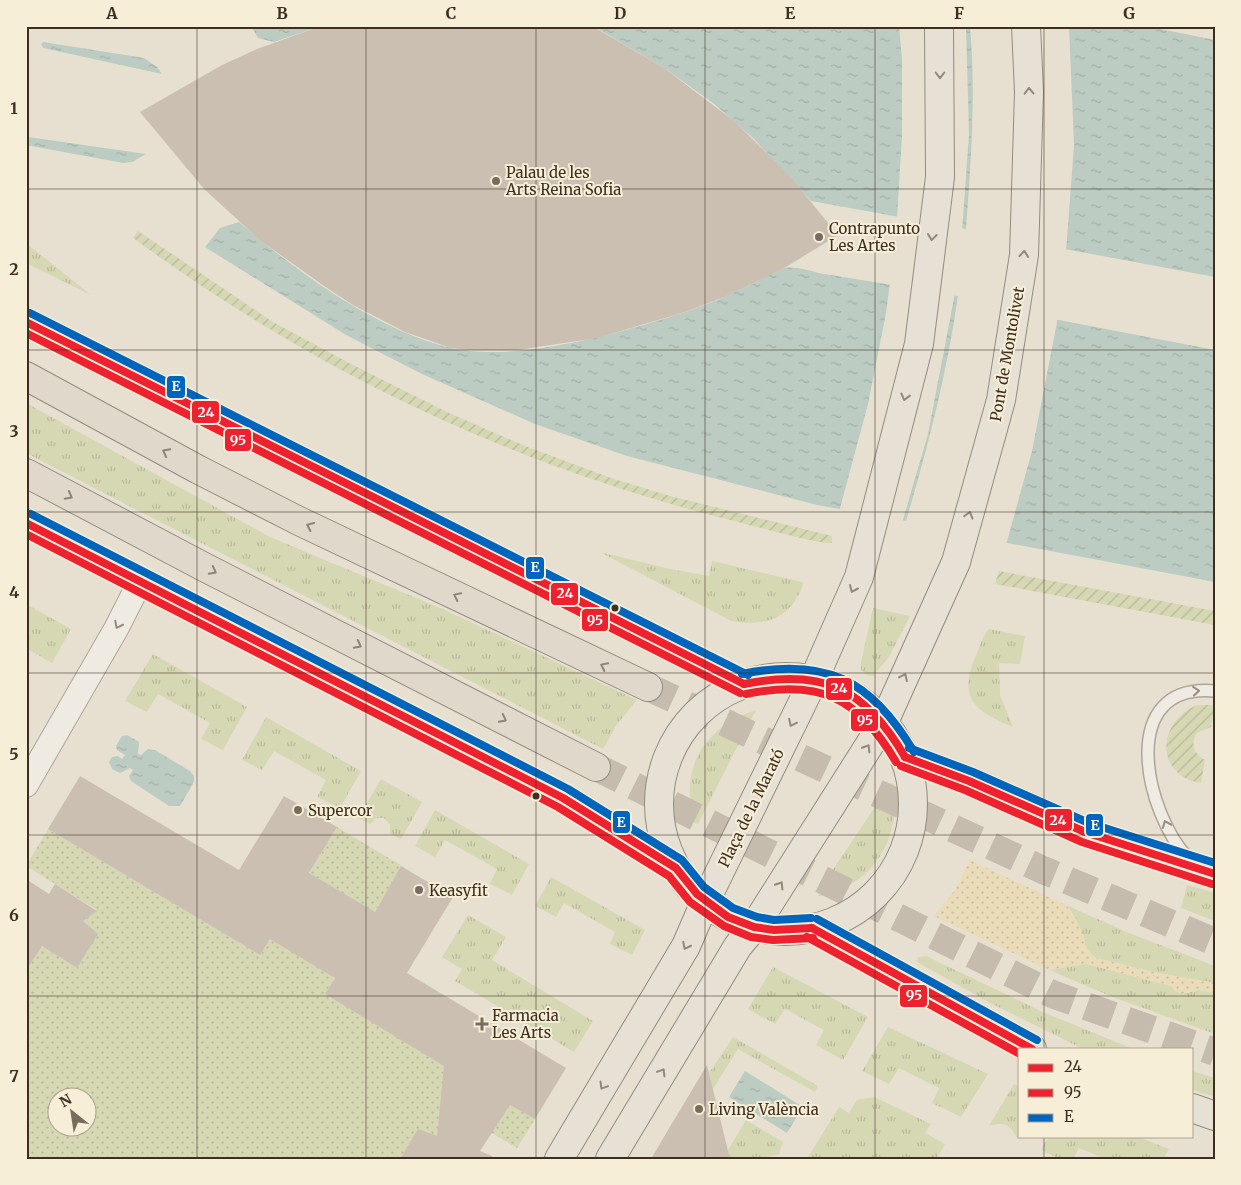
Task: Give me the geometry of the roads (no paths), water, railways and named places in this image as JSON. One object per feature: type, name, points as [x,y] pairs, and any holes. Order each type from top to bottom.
[{"type":"highway","points":[[26,376],[174,457],[299,521],[648,687]]},
{"type":"highway","points":[[26,473],[206,568],[596,767]]},
{"type":"main road","points":[[814,679],[859,577],[919,344],[940,177],[939,26]]},
{"type":"main road","name":"Pont de Montolivet","points":[[884,722],[956,562],[1001,400],[1024,255],[1029,92],[1026,26]]},
{"type":"main road","points":[[26,322],[361,490],[525,577],[744,684]]},
{"type":"main road","points":[[26,523],[563,798],[676,868]]},
{"type":"main road","points":[[779,677],[814,679],[834,685],[869,707],[884,722],[905,757],[912,784],[913,811],[908,838],[898,864],[882,887],[862,905],[838,919],[812,928],[774,930],[754,927],[728,917],[705,902],[689,886],[676,868],[666,845],[660,821],[659,797],[663,772],[672,749],[685,728],[701,709],[721,694],[744,684],[779,677]]},
{"type":"main road","name":"Plaça de la Marató","points":[[559,1159],[686,946],[705,902],[814,679]]},
{"type":"main road","points":[[610,1159],[738,946],[754,927],[884,722]]},
{"type":"main road","points":[[905,757],[969,781],[1085,832],[1212,874]]},
{"type":"main road","points":[[812,928],[1030,1048]]},
{"type":"main road","points":[[1194,1109],[1215,1116]]},
{"type":"street","points":[[26,786],[116,630],[140,582]]},
{"type":"lane","points":[[1212,874],[1188,858],[1169,832],[1150,774],[1148,744],[1150,725],[1158,711],[1170,700],[1191,691],[1215,691]]},
{"type":"water","points":[[251,26],[321,26],[274,42],[258,38]]},
{"type":"water","points":[[593,26],[970,26],[973,103],[966,229],[811,201],[754,139],[713,103],[664,68]]},
{"type":"water","points":[[1014,26],[1146,26],[1215,40],[1215,277],[1011,239],[1018,152]]},
{"type":"water","points":[[43,42],[144,58],[157,67],[162,74],[43,48],[41,44]]},
{"type":"water","points":[[26,137],[146,154],[132,162],[123,163],[26,145]]},
{"type":"water","points":[[239,222],[311,279],[366,313],[394,328],[423,339],[451,348],[477,352],[536,349],[567,344],[629,329],[701,306],[785,268],[799,268],[824,274],[958,296],[936,410],[906,521],[817,505],[627,456],[535,424],[422,374],[346,335],[205,247],[220,228]]},
{"type":"water","points":[[996,308],[1215,350],[1215,582],[944,531],[989,361]]},
{"type":"water","points":[[127,735],[139,742],[138,754],[141,755],[148,749],[155,750],[190,771],[194,776],[194,782],[180,806],[169,806],[131,781],[129,776],[133,770],[130,768],[120,773],[112,769],[109,762],[112,757],[118,756],[122,759],[125,755],[117,750],[116,746],[122,736]]},
{"type":"water","points":[[745,1071],[803,1107],[787,1133],[729,1097]]},
{"type":"tunnel","points":[[648,687],[1043,870],[1215,942]]},
{"type":"tunnel","points":[[596,767],[1052,994],[1215,1052]]},
{"type":"place","name":"Palau de les Arts Reina Sofia","points":[[496,181]]},
{"type":"place","name":"Contrapunto Les Artes","points":[[819,237]]},
{"type":"place","name":"Supercor","points":[[298,810]]},
{"type":"place","name":"Keasyfit","points":[[419,890]]},
{"type":"place","name":"Farmacia Les Arts","points":[[482,1024]]},
{"type":"place","name":"Living València","points":[[699,1109]]}]
